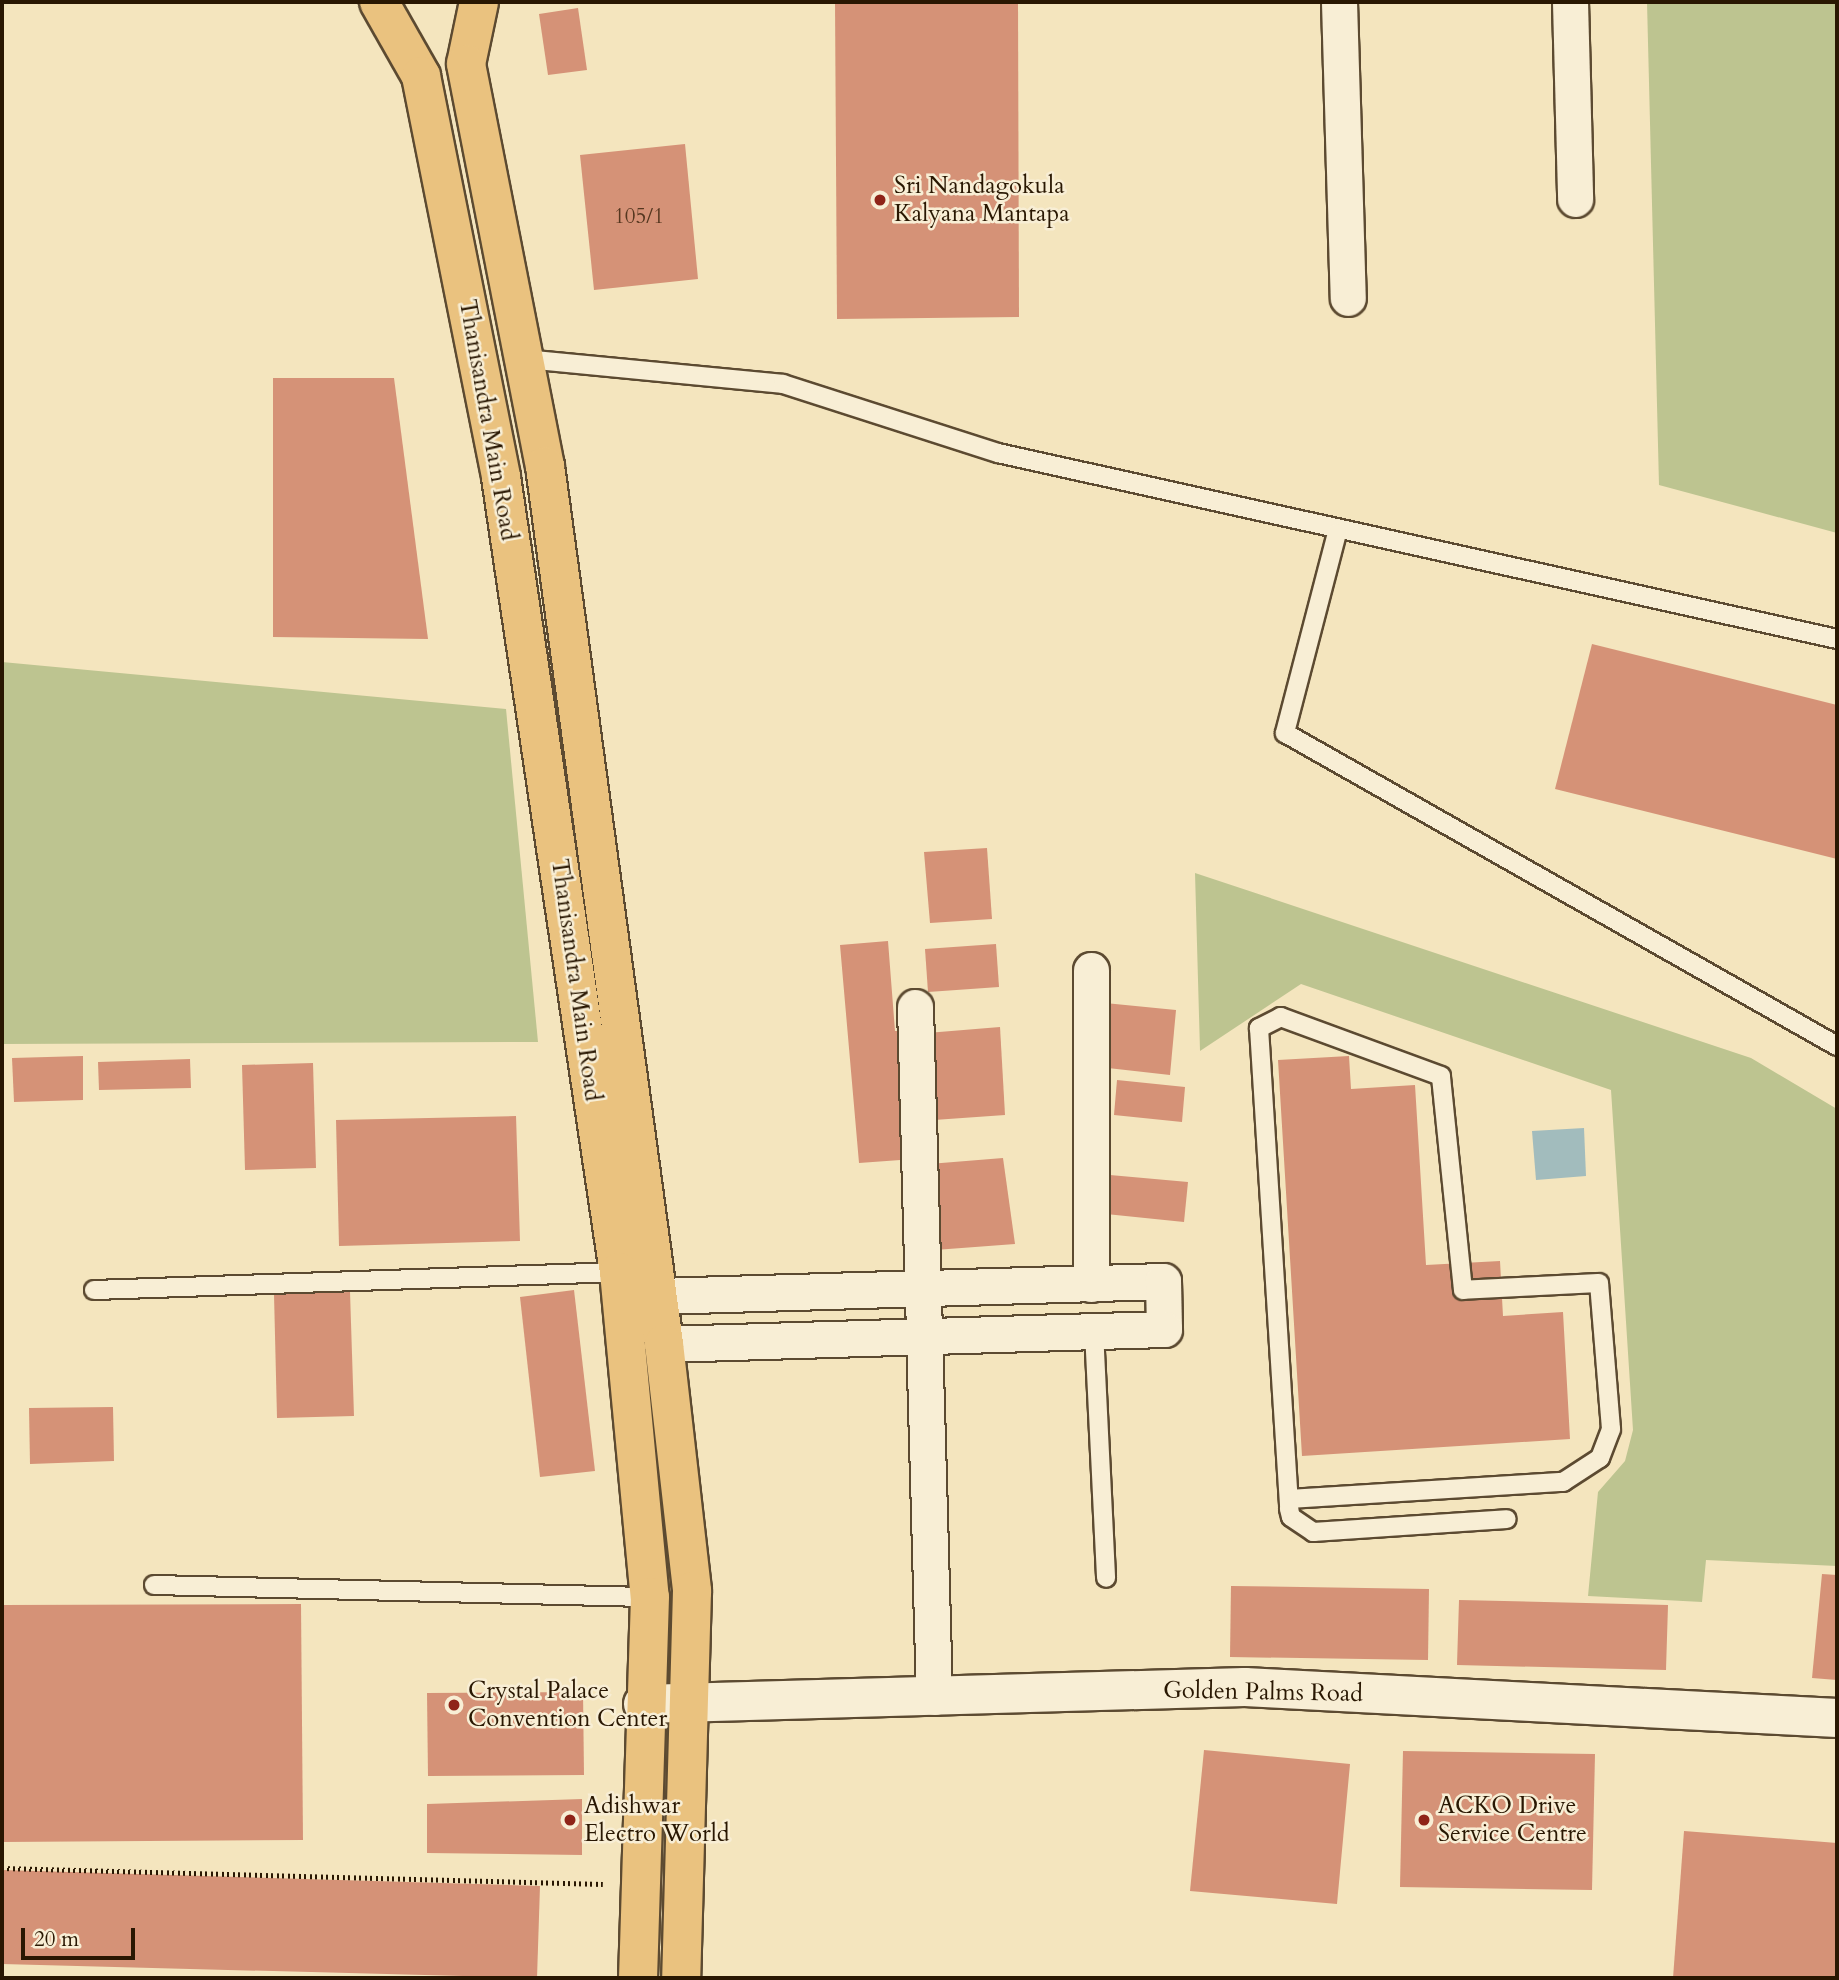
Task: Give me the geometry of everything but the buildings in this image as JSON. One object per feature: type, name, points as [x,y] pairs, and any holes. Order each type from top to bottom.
[{"type":"main road","name":"Thanisandra Main Road","points":[[379,2],[421,76],[501,477],[619,1272],[650,1597],[643,1704],[638,1978]]},
{"type":"main road","points":[[408,2],[421,76]]},
{"type":"main road","points":[[458,2],[466,64]]},
{"type":"main road","name":"Thanisandra Main Road","points":[[479,2],[466,64],[545,466],[658,1296],[692,1591],[681,1978]]},
{"type":"street","points":[[1339,2],[1348,298]]},
{"type":"street","points":[[1570,2],[1575,199]]},
{"type":"street","points":[[1091,970],[1091,1284]]},
{"type":"street","points":[[915,1007],[934,1697]]},
{"type":"street","points":[[658,1296],[1163,1281],[1164,1329],[664,1344]]},
{"type":"street","name":"Golden Palms Road","points":[[643,1704],[1245,1687],[1837,1718]]},
{"type":"lane","points":[[525,359],[783,384],[998,453],[1337,533],[1837,639]]},
{"type":"lane","points":[[1337,533],[1285,733],[1837,1046]]},
{"type":"lane","points":[[1289,1499],[1563,1482],[1600,1458],[1611,1429],[1599,1283],[1463,1290],[1441,1076],[1281,1017],[1259,1028],[1289,1499],[1297,1525],[1314,1532],[1507,1519]]},
{"type":"lane","points":[[94,1290],[619,1272]]},
{"type":"lane","points":[[1094,1331],[1106,1578]]},
{"type":"lane","points":[[154,1585],[650,1597]]},
{"type":"path","points":[[2,1868],[599,1884]]},
{"type":"green space","points":[[1647,2],[1837,2],[1837,533],[1659,485]]},
{"type":"green space","points":[[2,662],[506,709],[538,1042],[2,1044]]},
{"type":"green space","points":[[1195,873],[1751,1058],[1837,1109],[1837,1566],[1706,1560],[1702,1602],[1588,1596],[1598,1492],[1625,1461],[1633,1430],[1611,1090],[1301,984],[1200,1051]]},
{"type":"water","points":[[1584,1128],[1586,1176],[1536,1180],[1532,1131]]},
{"type":"place","name":"Sri Nandagokula Kalyana Mantapa","points":[[880,200]]},
{"type":"place","name":"Crystal Palace Convention Center","points":[[454,1705]]},
{"type":"place","name":"Adishwar Electro World","points":[[570,1820]]},
{"type":"place","name":"ACKO Drive Service Centre","points":[[1424,1820]]}]
